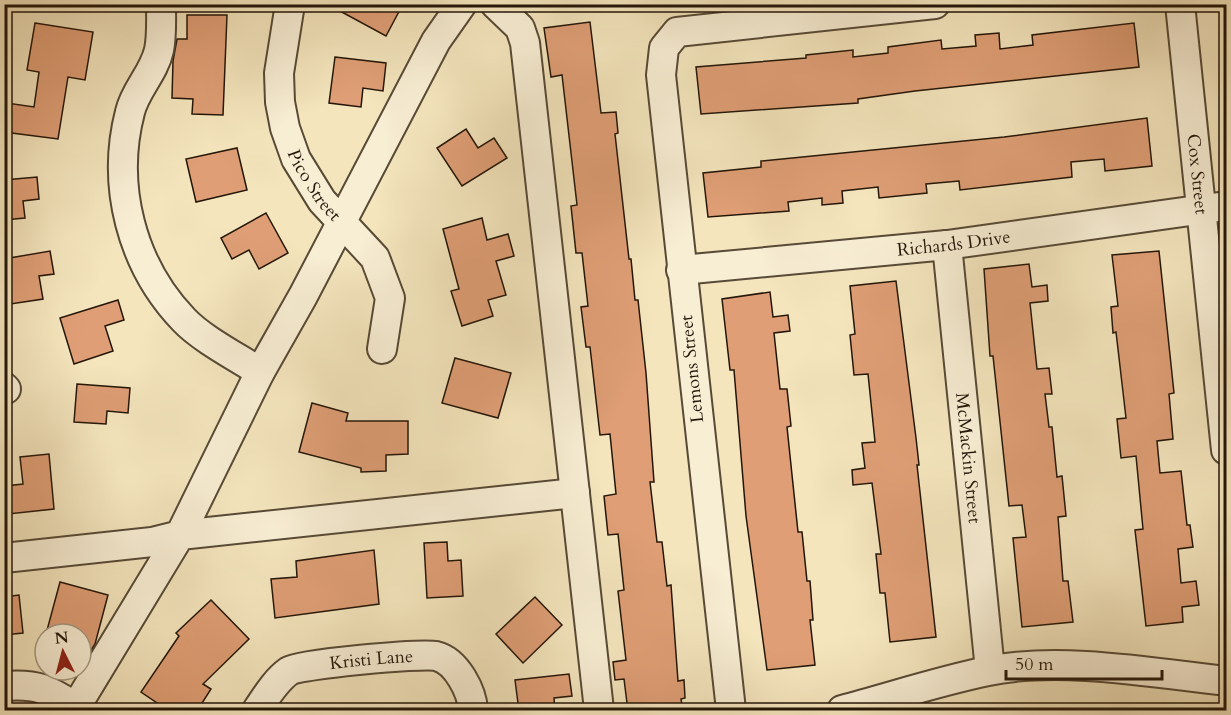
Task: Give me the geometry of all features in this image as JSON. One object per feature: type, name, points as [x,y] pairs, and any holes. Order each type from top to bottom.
[{"type":"street","points":[[161,4],[159,51],[134,97],[123,138],[124,191],[134,240],[147,268],[186,322],[260,372]]},
{"type":"street","name":"Pico Street","points":[[290,4],[279,73],[280,102],[285,128],[296,159],[322,201],[375,258],[390,298],[382,349]]},
{"type":"street","points":[[4,686],[29,684],[57,694],[77,710],[180,535],[260,372],[436,41],[462,4]]},
{"type":"street","points":[[495,4],[520,28],[525,43],[599,711]]},
{"type":"street","name":"Lemons Street","points":[[730,711],[661,75],[664,48],[677,32],[935,4]]},
{"type":"street","name":"Cox Street","points":[[1180,4],[1214,208],[1227,450]]},
{"type":"street","name":"Richards Drive","points":[[681,270],[947,245],[1214,208]]},
{"type":"street","name":"McMackin Street","points":[[947,245],[990,670]]},
{"type":"street","points":[[4,558],[152,542],[180,535],[575,493]]},
{"type":"street","name":"Kristi Lane","points":[[257,711],[270,690],[290,670],[317,663],[437,656],[458,671],[472,700],[473,711]]},
{"type":"street","points":[[842,711],[990,670],[1047,666],[1107,668],[1227,681]]},
{"type":"building","points":[[327,4],[403,4],[386,36]]},
{"type":"building","points":[[187,15],[227,15],[223,115],[192,114],[193,99],[172,98],[173,61],[177,39],[187,39]]},
{"type":"building","points":[[590,22],[601,113],[616,112],[618,133],[615,134],[629,259],[631,259],[635,300],[638,300],[646,373],[654,482],[650,482],[657,542],[662,542],[667,586],[671,585],[678,681],[684,680],[685,698],[681,699],[682,705],[674,706],[675,711],[628,711],[624,679],[615,680],[613,662],[626,660],[618,591],[624,590],[618,534],[608,535],[604,496],[616,494],[610,434],[600,435],[590,347],[586,347],[581,307],[588,306],[582,253],[576,253],[571,206],[577,205],[562,75],[551,77],[544,28]]},
{"type":"building","points":[[35,23],[93,32],[85,80],[68,77],[58,139],[4,132],[7,103],[34,107],[39,72],[27,70]]},
{"type":"building","points":[[1134,23],[1139,67],[915,91],[858,99],[858,103],[701,114],[696,67],[806,58],[806,55],[853,50],[853,57],[888,53],[888,47],[941,40],[942,49],[976,46],[975,35],[999,33],[1000,49],[1033,45],[1032,35]]},
{"type":"building","points":[[335,57],[386,63],[383,91],[363,88],[361,107],[329,103]]},
{"type":"building","points":[[1147,118],[1152,166],[1105,171],[1104,159],[1071,162],[1072,177],[960,190],[959,181],[926,184],[927,193],[879,198],[878,187],[842,191],[843,203],[822,205],[822,198],[788,202],[789,211],[708,217],[703,173],[761,167],[761,161],[1004,137]]},
{"type":"building","points":[[466,129],[478,148],[494,138],[507,158],[462,186],[437,148]]},
{"type":"building","points":[[237,148],[247,190],[196,202],[186,159]]},
{"type":"building","points":[[37,177],[39,199],[23,201],[25,218],[4,220],[4,180]]},
{"type":"building","points":[[266,213],[288,253],[259,269],[249,250],[232,259],[221,238]]},
{"type":"building","points":[[482,218],[487,240],[508,234],[514,256],[496,261],[506,295],[488,300],[493,316],[462,326],[451,291],[459,289],[443,229]]},
{"type":"building","points":[[50,251],[54,274],[39,276],[43,299],[4,305],[4,259]]},
{"type":"building","points":[[1159,251],[1174,393],[1169,394],[1173,439],[1157,441],[1160,473],[1181,471],[1187,525],[1190,525],[1193,547],[1178,549],[1181,583],[1196,581],[1199,605],[1182,607],[1183,622],[1146,626],[1135,530],[1143,529],[1136,456],[1121,458],[1117,419],[1126,418],[1116,332],[1113,333],[1111,307],[1118,306],[1112,255]]},
{"type":"building","points":[[1029,264],[1032,287],[1047,285],[1048,301],[1030,303],[1037,369],[1049,368],[1052,394],[1045,394],[1049,427],[1052,427],[1057,477],[1062,476],[1066,516],[1058,517],[1063,581],[1068,581],[1073,622],[1022,627],[1013,538],[1026,537],[1022,505],[1009,506],[993,356],[990,356],[984,269]]},
{"type":"building","points":[[896,281],[916,438],[936,637],[890,642],[885,593],[880,593],[876,554],[881,554],[872,483],[853,485],[852,470],[865,468],[862,443],[875,442],[868,374],[854,375],[850,335],[855,334],[850,286]]},
{"type":"building","points":[[770,292],[773,317],[788,315],[790,331],[774,333],[780,389],[787,389],[791,426],[787,427],[798,532],[802,532],[807,581],[810,581],[813,620],[810,620],[815,665],[767,670],[746,516],[734,370],[730,370],[722,299]]},
{"type":"building","points":[[118,300],[124,320],[105,326],[113,351],[74,364],[60,318]]},
{"type":"building","points":[[455,358],[511,373],[498,418],[442,403]]},
{"type":"building","points":[[77,384],[130,388],[128,413],[107,411],[106,424],[74,422]]},
{"type":"building","points":[[312,403],[348,413],[346,421],[408,421],[408,454],[386,455],[386,471],[361,472],[361,468],[299,452]]},
{"type":"building","points":[[49,454],[54,509],[8,514],[5,486],[23,484],[20,457]]},
{"type":"building","points":[[447,542],[448,561],[461,560],[463,596],[427,598],[424,543]]},
{"type":"building","points":[[374,550],[379,604],[275,618],[271,579],[297,577],[296,561]]},
{"type":"building","points":[[60,582],[108,595],[93,647],[93,622],[49,622]]},
{"type":"building","points":[[19,595],[23,633],[4,635],[4,597]]},
{"type":"building","points":[[535,597],[562,625],[523,663],[496,634]]},
{"type":"building","points":[[211,600],[249,639],[203,684],[211,689],[197,711],[169,711],[141,692],[179,636],[176,633]]},
{"type":"building","points":[[569,674],[572,696],[554,698],[555,711],[519,711],[515,680]]}]
